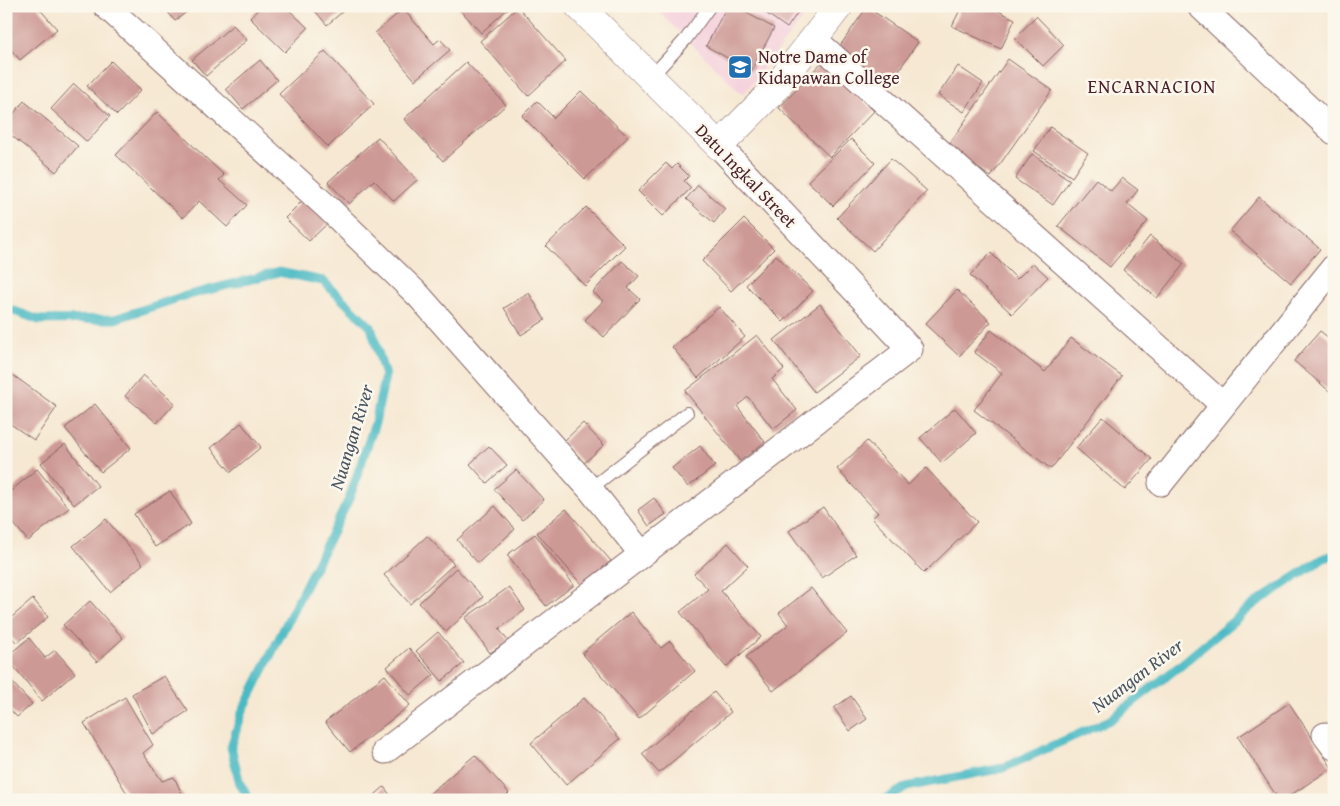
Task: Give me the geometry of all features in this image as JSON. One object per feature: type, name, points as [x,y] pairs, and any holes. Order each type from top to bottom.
[{"type":"street","points":[[106,6],[327,207],[419,296],[590,489],[642,554],[386,751]]},
{"type":"street","name":"Datu Ingkal Street","points":[[579,6],[719,146],[910,350],[642,554]]},
{"type":"street","points":[[719,146],[774,90],[815,40],[839,6]]},
{"type":"street","points":[[1200,6],[1334,132]]},
{"type":"street","points":[[815,40],[1223,405]]},
{"type":"street","points":[[1161,483],[1334,267]]},
{"type":"lane","points":[[650,78],[686,39],[710,6]]},
{"type":"lane","points":[[590,489],[687,413]]},
{"type":"shaded area","name":"Notre Dame of Kidapawan College","points":[[653,6],[819,6],[810,20],[804,17],[743,95]]},
{"type":"building","points":[[6,6],[37,6],[57,29],[20,60],[6,44]]},
{"type":"building","points":[[163,6],[194,6],[175,21]]},
{"type":"building","points":[[261,6],[285,6],[308,28],[285,52],[250,18]]},
{"type":"building","points":[[311,6],[349,6],[327,25]]},
{"type":"building","points":[[457,6],[511,6],[481,33]]},
{"type":"building","points":[[727,6],[734,6],[774,28],[751,71],[706,46]]},
{"type":"building","points":[[756,6],[802,6],[787,28]]},
{"type":"building","points":[[962,6],[988,6],[1015,19],[1001,49],[952,26]]},
{"type":"building","points":[[518,7],[566,61],[528,96],[480,41]]},
{"type":"building","points":[[867,7],[918,42],[886,89],[835,53]]},
{"type":"building","points":[[403,9],[434,44],[440,39],[450,50],[415,80],[375,33]]},
{"type":"building","points":[[1036,16],[1064,45],[1043,66],[1015,38]]},
{"type":"building","points":[[233,25],[247,40],[206,76],[192,60]]},
{"type":"building","points":[[325,51],[374,104],[328,147],[279,94]]},
{"type":"building","points":[[1008,59],[1052,90],[991,177],[947,147]]},
{"type":"building","points":[[260,60],[277,80],[243,109],[226,89]]},
{"type":"building","points":[[111,61],[141,90],[117,115],[87,86]]},
{"type":"building","points":[[466,62],[506,105],[443,161],[404,119]]},
{"type":"building","points":[[822,62],[874,111],[830,157],[779,108]]},
{"type":"building","points":[[958,66],[983,83],[964,112],[938,95]]},
{"type":"building","points":[[74,84],[110,116],[87,142],[51,109]]},
{"type":"building","points":[[581,91],[628,137],[585,179],[522,116],[537,101],[554,118]]},
{"type":"building","points":[[24,101],[78,146],[56,172],[6,131],[6,123]]},
{"type":"building","points":[[157,112],[224,175],[219,180],[247,205],[227,227],[199,201],[183,218],[116,155]]},
{"type":"building","points":[[1050,127],[1088,153],[1072,177],[1034,151]]},
{"type":"building","points":[[378,137],[417,180],[394,201],[374,180],[349,204],[328,182]]},
{"type":"building","points":[[851,139],[875,163],[833,206],[808,181]]},
{"type":"building","points":[[1032,154],[1070,180],[1053,205],[1015,179]]},
{"type":"building","points":[[891,159],[927,191],[873,251],[837,218]]},
{"type":"building","points":[[666,163],[672,169],[677,164],[689,176],[684,181],[691,188],[663,216],[638,191]]},
{"type":"building","points":[[1122,178],[1138,190],[1127,204],[1148,221],[1110,267],[1058,226],[1096,179],[1111,191]]},
{"type":"building","points":[[698,185],[725,209],[714,223],[686,199]]},
{"type":"building","points":[[1259,197],[1320,249],[1291,283],[1230,231]]},
{"type":"building","points":[[303,200],[327,224],[309,241],[285,218]]},
{"type":"building","points":[[586,207],[625,246],[585,286],[546,246]]},
{"type":"building","points":[[744,219],[774,249],[731,291],[702,261]]},
{"type":"building","points":[[1150,236],[1184,264],[1157,298],[1123,270]]},
{"type":"building","points":[[991,253],[1017,279],[1033,263],[1048,277],[1012,314],[970,275]]},
{"type":"building","points":[[776,255],[813,291],[783,322],[746,285]]},
{"type":"building","points":[[622,261],[639,276],[628,288],[640,299],[604,337],[585,320],[603,301],[593,292]]},
{"type":"building","points":[[957,290],[991,322],[959,356],[925,324]]},
{"type":"building","points":[[529,293],[545,320],[521,335],[504,308]]},
{"type":"building","points":[[820,304],[861,356],[814,392],[774,340]]},
{"type":"building","points":[[719,307],[745,337],[698,378],[672,347]]},
{"type":"building","points":[[991,330],[1045,372],[1071,338],[1122,376],[1051,469],[974,410],[1002,373],[974,352]]},
{"type":"building","points":[[1320,331],[1334,342],[1334,395],[1294,361]]},
{"type":"building","points":[[757,335],[784,369],[772,379],[797,410],[773,429],[748,397],[737,406],[765,442],[740,461],[685,391]]},
{"type":"building","points":[[10,373],[57,407],[34,440],[6,421],[6,379]]},
{"type":"building","points":[[143,375],[175,403],[157,423],[125,396]]},
{"type":"building","points":[[95,404],[131,448],[101,472],[65,428]]},
{"type":"building","points":[[955,408],[976,433],[942,463],[920,438]]},
{"type":"building","points":[[1103,417],[1152,459],[1125,490],[1076,448]]},
{"type":"building","points":[[241,423],[261,447],[231,472],[211,448]]},
{"type":"building","points":[[583,423],[604,445],[583,464],[563,442]]},
{"type":"building","points":[[867,441],[908,485],[926,468],[977,522],[924,573],[872,518],[878,513],[837,469]]},
{"type":"building","points":[[65,444],[98,486],[74,505],[41,463]]},
{"type":"building","points":[[489,446],[507,465],[487,483],[470,464]]},
{"type":"building","points":[[700,446],[715,466],[688,487],[672,468]]},
{"type":"building","points":[[37,469],[69,508],[28,541],[6,514],[6,495]]},
{"type":"building","points":[[516,470],[544,500],[522,520],[494,489]]},
{"type":"building","points":[[170,491],[191,524],[155,547],[134,514]]},
{"type":"building","points":[[654,498],[666,514],[649,526],[638,510]]},
{"type":"building","points":[[495,506],[515,529],[478,563],[457,540]]},
{"type":"building","points":[[823,507],[856,555],[822,578],[789,531]]},
{"type":"building","points":[[566,509],[611,561],[582,585],[537,533]]},
{"type":"building","points":[[106,519],[143,564],[110,592],[73,546]]},
{"type":"building","points":[[535,534],[574,585],[546,606],[507,555]]},
{"type":"building","points":[[427,536],[454,564],[410,604],[384,575]]},
{"type":"building","points":[[728,543],[748,566],[721,591],[761,637],[726,667],[680,612],[708,589],[694,574]]},
{"type":"building","points":[[456,568],[483,597],[446,632],[419,603]]},
{"type":"building","points":[[509,587],[525,610],[499,629],[508,641],[490,653],[465,618]]},
{"type":"building","points":[[811,588],[847,633],[773,691],[746,657],[788,625],[779,613]]},
{"type":"building","points":[[33,599],[48,617],[17,643],[6,631],[6,622]]},
{"type":"building","points":[[90,601],[123,638],[97,662],[63,625]]},
{"type":"building","points":[[631,612],[661,648],[670,641],[695,671],[639,719],[582,653]]},
{"type":"building","points":[[438,632],[464,663],[442,681],[416,651]]},
{"type":"building","points":[[29,638],[45,658],[55,650],[75,673],[42,701],[6,657]]},
{"type":"building","points":[[409,648],[434,675],[410,695],[387,667]]},
{"type":"building","points":[[385,675],[410,705],[350,752],[325,722]]},
{"type":"building","points":[[164,676],[188,711],[153,734],[132,694]]},
{"type":"building","points":[[11,681],[32,704],[17,717],[6,705],[6,685]]},
{"type":"building","points":[[714,692],[731,712],[659,773],[642,754]]},
{"type":"building","points":[[851,696],[867,719],[850,731],[834,708]]},
{"type":"building","points":[[125,697],[153,745],[143,753],[162,781],[174,777],[185,800],[131,800],[84,723]]},
{"type":"building","points":[[584,698],[620,739],[566,785],[531,743]]},
{"type":"building","points":[[1289,703],[1332,768],[1283,800],[1279,800],[1238,737]]},
{"type":"building","points":[[475,755],[509,793],[501,800],[422,800]]},
{"type":"building","points":[[384,787],[394,800],[369,800]]},
{"type":"waterway","name":"Nuangan River","points":[[6,308],[39,320],[115,319],[181,297],[279,272],[323,281],[371,327],[385,376],[375,423],[349,499],[243,710],[231,747],[240,784],[250,800]]},
{"type":"waterway","name":"Nuangan River","points":[[884,800],[906,787],[1003,768],[1110,720],[1177,668],[1254,604],[1324,558],[1334,555]]},
{"type":"place","name":"Notre Dame of Kidapawan College","points":[[740,67]]},
{"type":"district","name":"ENCARNACION","points":[[1152,86]]}]
